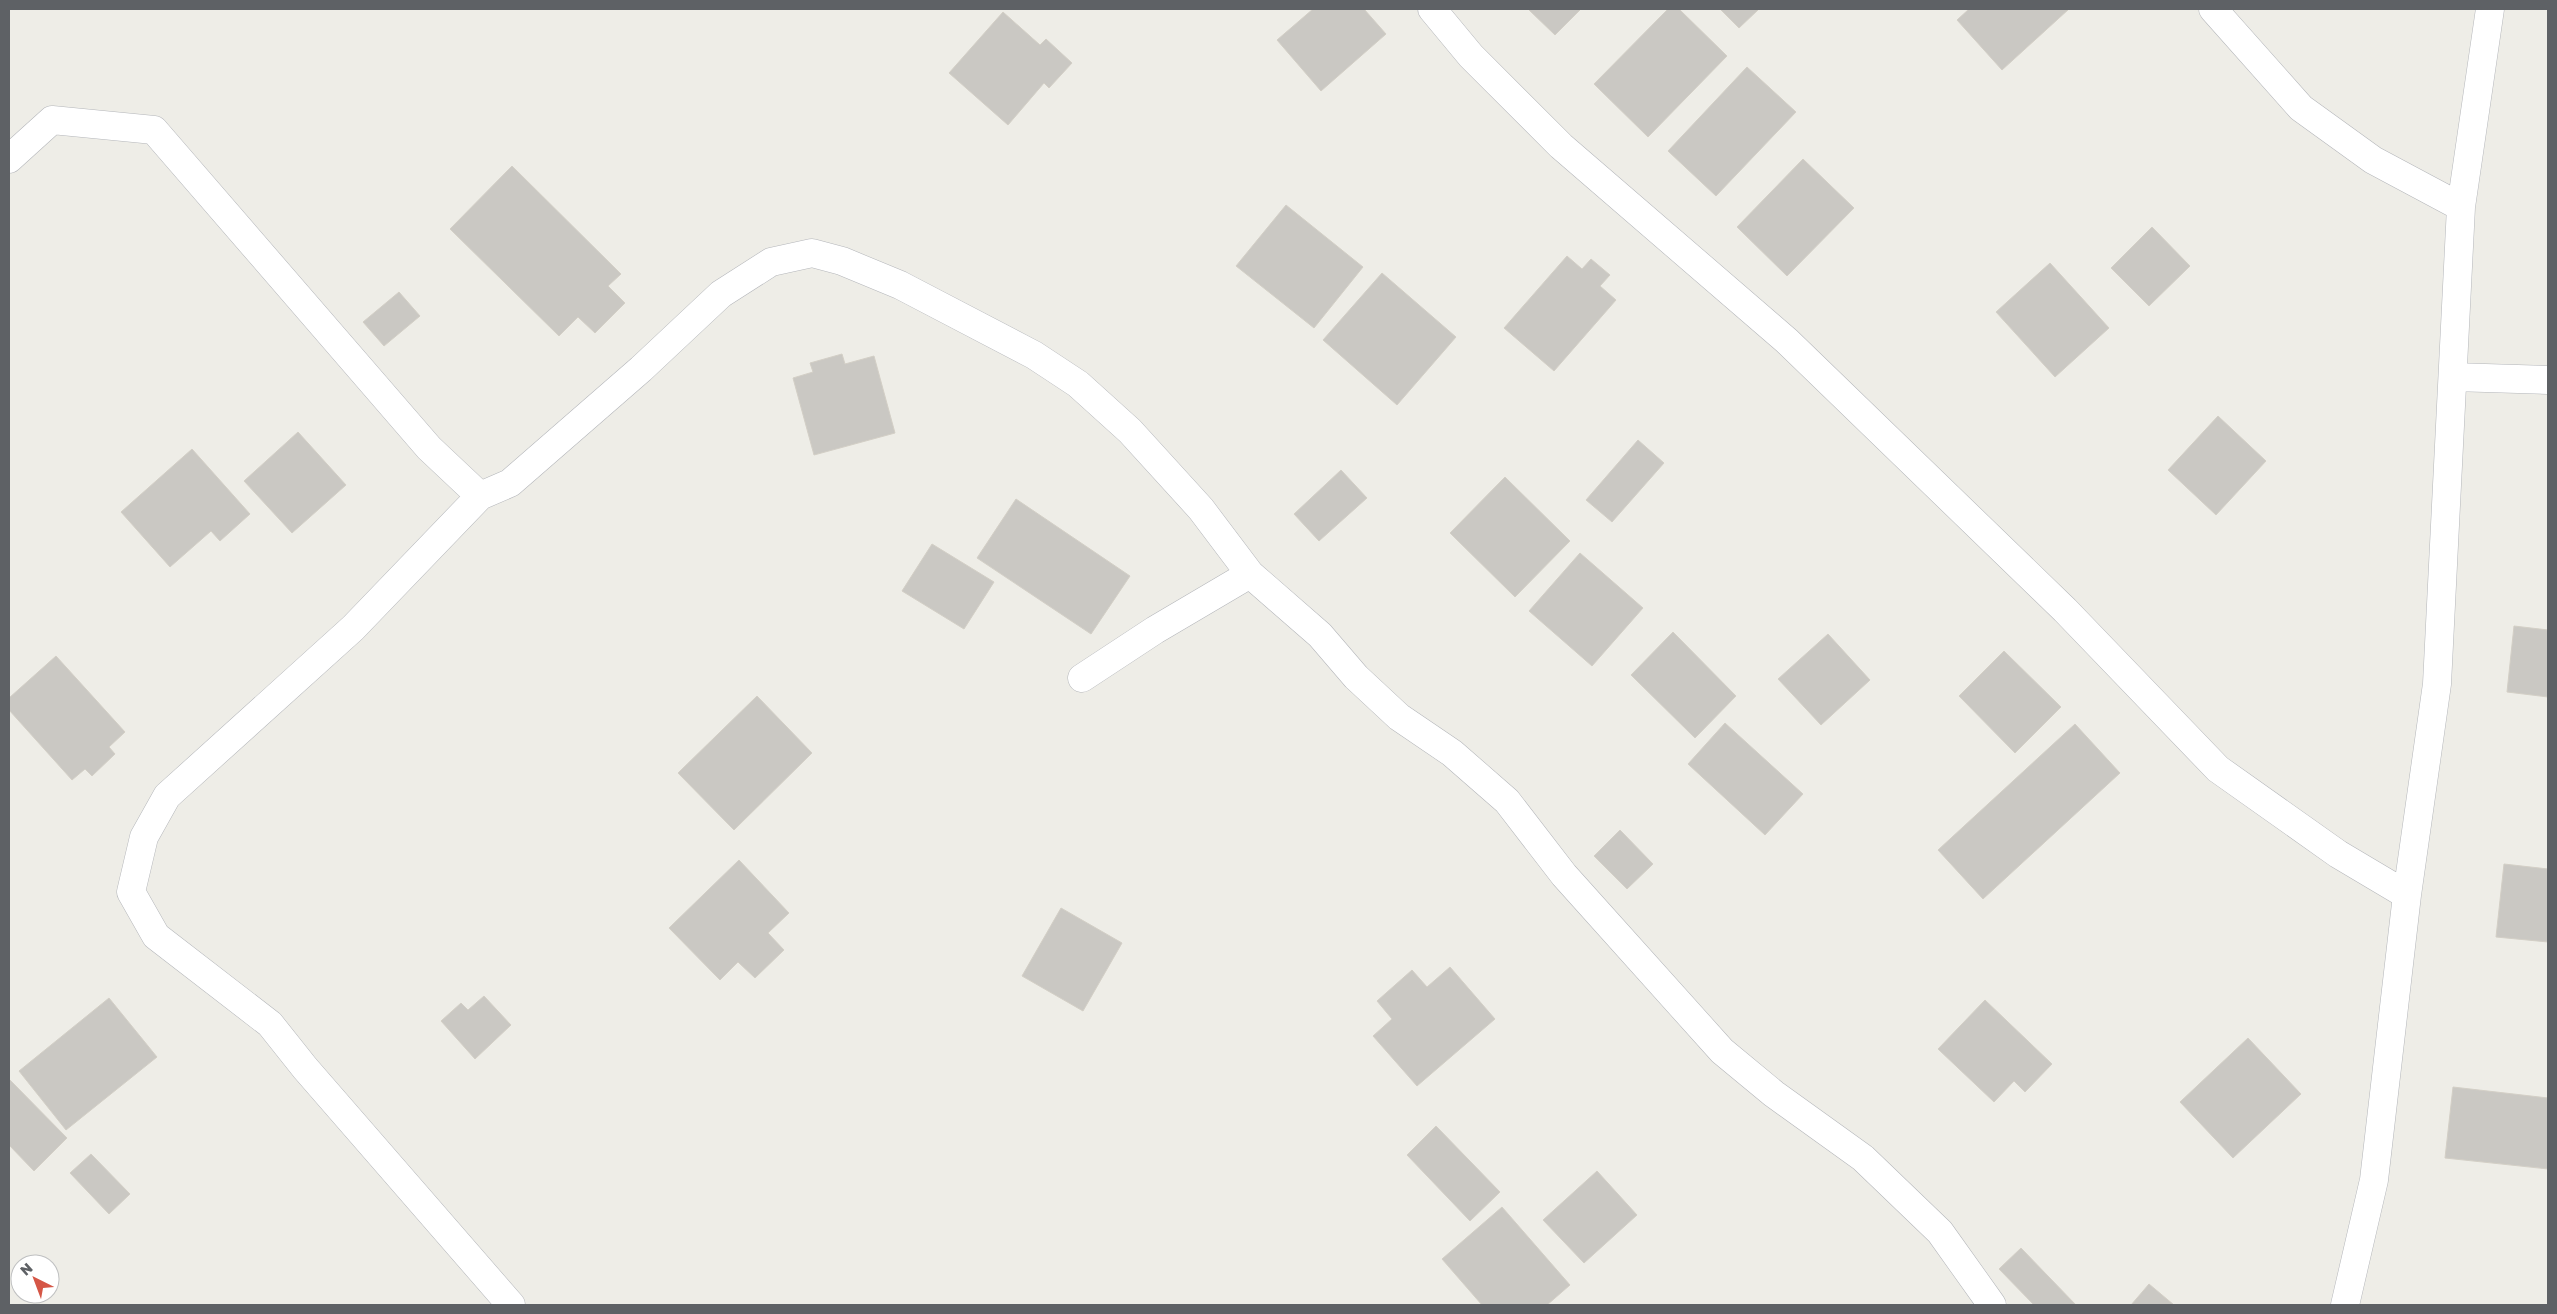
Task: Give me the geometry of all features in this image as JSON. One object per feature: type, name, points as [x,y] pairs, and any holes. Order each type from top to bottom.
[{"type":"street","points":[[1432,9],[1471,56],[1561,146],[1787,341],[2065,610],[2218,769],[2338,854],[2407,895]]},
{"type":"street","points":[[2213,9],[2301,108],[2373,160],[2462,207]]},
{"type":"street","points":[[2345,1305],[2374,1180],[2407,895],[2437,684],[2462,207],[2490,9]]},
{"type":"street","points":[[9,160],[52,120],[154,130],[429,448],[480,496]]},
{"type":"street","points":[[511,1305],[270,1024],[156,936],[131,892],[144,837],[166,796],[353,628],[480,496],[510,483],[641,368],[721,294],[771,262],[812,254],[842,261],[900,285],[1034,355],[1078,384],[1130,431],[1201,509],[1250,574],[1320,635],[1356,677],[1399,717],[1452,753],[1507,801],[1564,875],[1722,1051],[1774,1094],[1863,1158],[1940,1232],[1992,1305]]},
{"type":"street","points":[[2453,377],[2548,380]]},
{"type":"street","points":[[1082,678],[1155,630],[1250,574]]},
{"type":"building","points":[[1313,9],[1364,9],[1386,34],[1321,91],[1277,40]]},
{"type":"building","points":[[1528,9],[1581,9],[1555,35]]},
{"type":"building","points":[[1668,9],[1679,9],[1727,56],[1648,137],[1594,84]]},
{"type":"building","points":[[1720,9],[1759,9],[1739,28]]},
{"type":"building","points":[[1969,9],[2069,9],[2002,70],[1957,20]]},
{"type":"building","points":[[1003,12],[1040,45],[1046,39],[1072,63],[1049,88],[1044,83],[1008,125],[949,73]]},
{"type":"building","points":[[1747,67],[1796,112],[1716,196],[1668,151]]},
{"type":"building","points":[[1803,159],[1854,208],[1787,276],[1737,227]]},
{"type":"building","points":[[512,166],[621,274],[608,286],[625,303],[595,333],[578,317],[559,336],[450,229]]},
{"type":"building","points":[[1286,205],[1363,267],[1314,328],[1236,266]]},
{"type":"building","points":[[2152,227],[2190,266],[2149,306],[2111,268]]},
{"type":"building","points":[[1567,256],[1582,269],[1591,259],[1610,275],[1600,286],[1616,300],[1554,371],[1504,328]]},
{"type":"building","points":[[2050,263],[2109,328],[2055,377],[1996,312]]},
{"type":"building","points":[[1382,273],[1456,337],[1397,405],[1323,340]]},
{"type":"building","points":[[399,292],[420,316],[384,346],[363,322]]},
{"type":"building","points":[[842,354],[845,364],[874,356],[895,433],[814,455],[793,378],[813,372],[810,363]]},
{"type":"building","points":[[2218,416],[2266,461],[2216,515],[2168,470]]},
{"type":"building","points":[[298,432],[346,485],[292,533],[244,481]]},
{"type":"building","points":[[1638,440],[1664,463],[1612,522],[1586,500]]},
{"type":"building","points":[[192,449],[250,514],[220,541],[211,531],[170,567],[121,512]]},
{"type":"building","points":[[1341,470],[1367,498],[1319,541],[1294,514]]},
{"type":"building","points":[[1505,477],[1570,541],[1515,597],[1450,533]]},
{"type":"building","points":[[1016,499],[1130,576],[1091,634],[977,558]]},
{"type":"building","points":[[932,544],[994,582],[964,629],[902,591]]},
{"type":"building","points":[[1580,553],[1643,608],[1592,666],[1529,611]]},
{"type":"building","points":[[2514,626],[2548,630],[2548,697],[2507,692]]},
{"type":"building","points":[[1673,632],[1736,696],[1695,738],[1631,675]]},
{"type":"building","points":[[1828,634],[1870,680],[1821,725],[1778,679]]},
{"type":"building","points":[[2004,651],[2061,707],[2015,753],[1959,696]]},
{"type":"building","points":[[56,656],[125,732],[109,747],[115,754],[92,776],[85,769],[72,780],[9,710],[9,698]]},
{"type":"building","points":[[757,696],[812,753],[734,830],[678,773]]},
{"type":"building","points":[[1725,723],[1803,794],[1765,835],[1688,764]]},
{"type":"building","points":[[2075,724],[2120,773],[1983,899],[1938,850]]},
{"type":"building","points":[[1620,830],[1653,864],[1627,889],[1594,856]]},
{"type":"building","points":[[739,860],[789,913],[768,933],[784,950],[755,978],[738,962],[720,980],[669,928]]},
{"type":"building","points":[[2504,864],[2548,869],[2548,942],[2496,937]]},
{"type":"building","points":[[1061,908],[1122,943],[1083,1011],[1022,976]]},
{"type":"building","points":[[1450,967],[1495,1019],[1417,1086],[1373,1036],[1392,1019],[1377,1001],[1412,970],[1427,987]]},
{"type":"building","points":[[484,996],[511,1025],[475,1059],[441,1021],[461,1003],[468,1010]]},
{"type":"building","points":[[109,998],[157,1057],[66,1130],[19,1071]]},
{"type":"building","points":[[1985,1000],[2052,1064],[2025,1092],[2014,1081],[1994,1102],[1938,1049]]},
{"type":"building","points":[[2248,1038],[2301,1094],[2233,1158],[2180,1102]]},
{"type":"building","points":[[9,1079],[67,1138],[34,1171],[9,1145]]},
{"type":"building","points":[[2453,1087],[2548,1098],[2548,1169],[2445,1158]]},
{"type":"building","points":[[1436,1126],[1500,1192],[1470,1221],[1407,1155]]},
{"type":"building","points":[[91,1154],[130,1194],[109,1214],[70,1173]]},
{"type":"building","points":[[1597,1171],[1637,1215],[1584,1263],[1543,1220]]},
{"type":"building","points":[[1502,1207],[1570,1285],[1547,1305],[1482,1305],[1442,1259]]},
{"type":"building","points":[[2021,1248],[2076,1305],[2034,1305],[1999,1269]]},
{"type":"building","points":[[2149,1284],[2174,1305],[2131,1305]]}]
